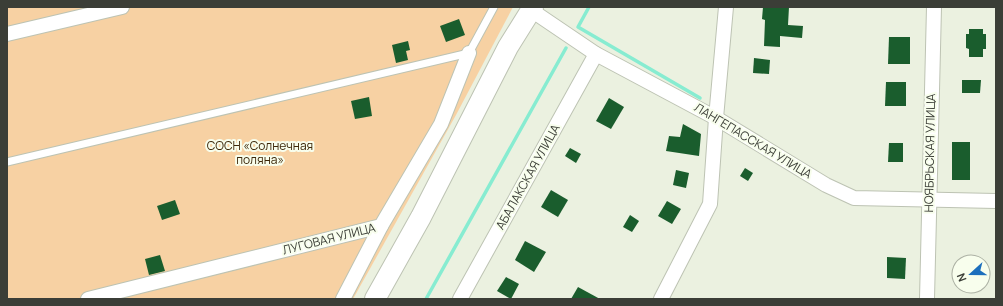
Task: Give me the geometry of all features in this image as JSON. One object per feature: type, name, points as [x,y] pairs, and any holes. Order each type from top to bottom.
[{"type":"street","points":[[7,34],[122,7]]},
{"type":"street","points":[[661,299],[710,204],[726,7]]},
{"type":"street","name":"НОЯБРЬСКАЯ УЛИЦА","points":[[927,299],[934,7]]},
{"type":"street","points":[[375,299],[421,217],[508,47],[532,9]]},
{"type":"street","name":"ЛАНГЕПАССКАЯ УЛИЦА","points":[[532,9],[596,54],[716,118],[826,185],[854,198],[996,202]]},
{"type":"street","name":"ЛУГОВАЯ УЛИЦА","points":[[88,299],[381,226],[441,124],[469,53]]},
{"type":"street","name":"АБАЛАКСКАЯ УЛИЦА","points":[[460,299],[596,54]]},
{"type":"street","points":[[343,299],[381,226]]},
{"type":"lane","points":[[7,162],[469,53],[494,7]]},
{"type":"green space","name":"СОСН «Солнечная поляна»","points":[[7,7],[513,7],[456,115],[353,299],[7,299]]},
{"type":"building","points":[[763,7],[789,7],[788,25],[803,26],[802,38],[780,36],[780,47],[764,46],[765,20],[762,19]]},
{"type":"building","points":[[459,19],[465,35],[446,42],[440,26]]},
{"type":"building","points":[[969,29],[983,29],[983,34],[986,34],[986,49],[983,49],[983,57],[969,57],[969,49],[966,48],[966,34],[969,34]]},
{"type":"building","points":[[889,37],[910,37],[910,64],[888,64]]},
{"type":"building","points":[[408,41],[410,50],[406,51],[408,60],[396,63],[392,45]]},
{"type":"building","points":[[754,58],[770,60],[769,74],[753,73]]},
{"type":"building","points":[[962,80],[981,80],[980,93],[962,93]]},
{"type":"building","points":[[886,82],[906,82],[906,106],[885,106]]},
{"type":"building","points":[[369,97],[372,116],[355,119],[351,101]]},
{"type":"building","points":[[609,98],[624,107],[611,129],[596,121]]},
{"type":"building","points":[[683,124],[701,134],[699,156],[666,151],[669,136],[680,137]]},
{"type":"building","points":[[952,142],[970,142],[970,180],[952,180]]},
{"type":"building","points":[[889,143],[903,143],[903,162],[888,162]]},
{"type":"building","points":[[570,148],[581,154],[576,163],[565,156]]},
{"type":"building","points":[[745,168],[753,173],[748,181],[740,176]]},
{"type":"building","points":[[676,170],[689,173],[686,188],[673,185]]},
{"type":"building","points":[[551,190],[568,200],[558,217],[541,207]]},
{"type":"building","points":[[175,200],[180,214],[162,220],[157,206]]},
{"type":"building","points":[[667,201],[681,209],[672,224],[658,216]]},
{"type":"building","points":[[630,215],[639,221],[632,232],[623,227]]},
{"type":"building","points":[[525,241],[546,252],[534,272],[515,260]]},
{"type":"building","points":[[160,255],[165,271],[149,275],[145,259]]},
{"type":"building","points":[[887,257],[906,258],[905,279],[887,278]]},
{"type":"building","points":[[506,277],[519,284],[511,299],[497,291]]},
{"type":"building","points":[[578,287],[600,299],[571,299]]},
{"type":"waterway","points":[[589,7],[578,27],[700,98]]},
{"type":"waterway","points":[[426,299],[566,48]]}]
